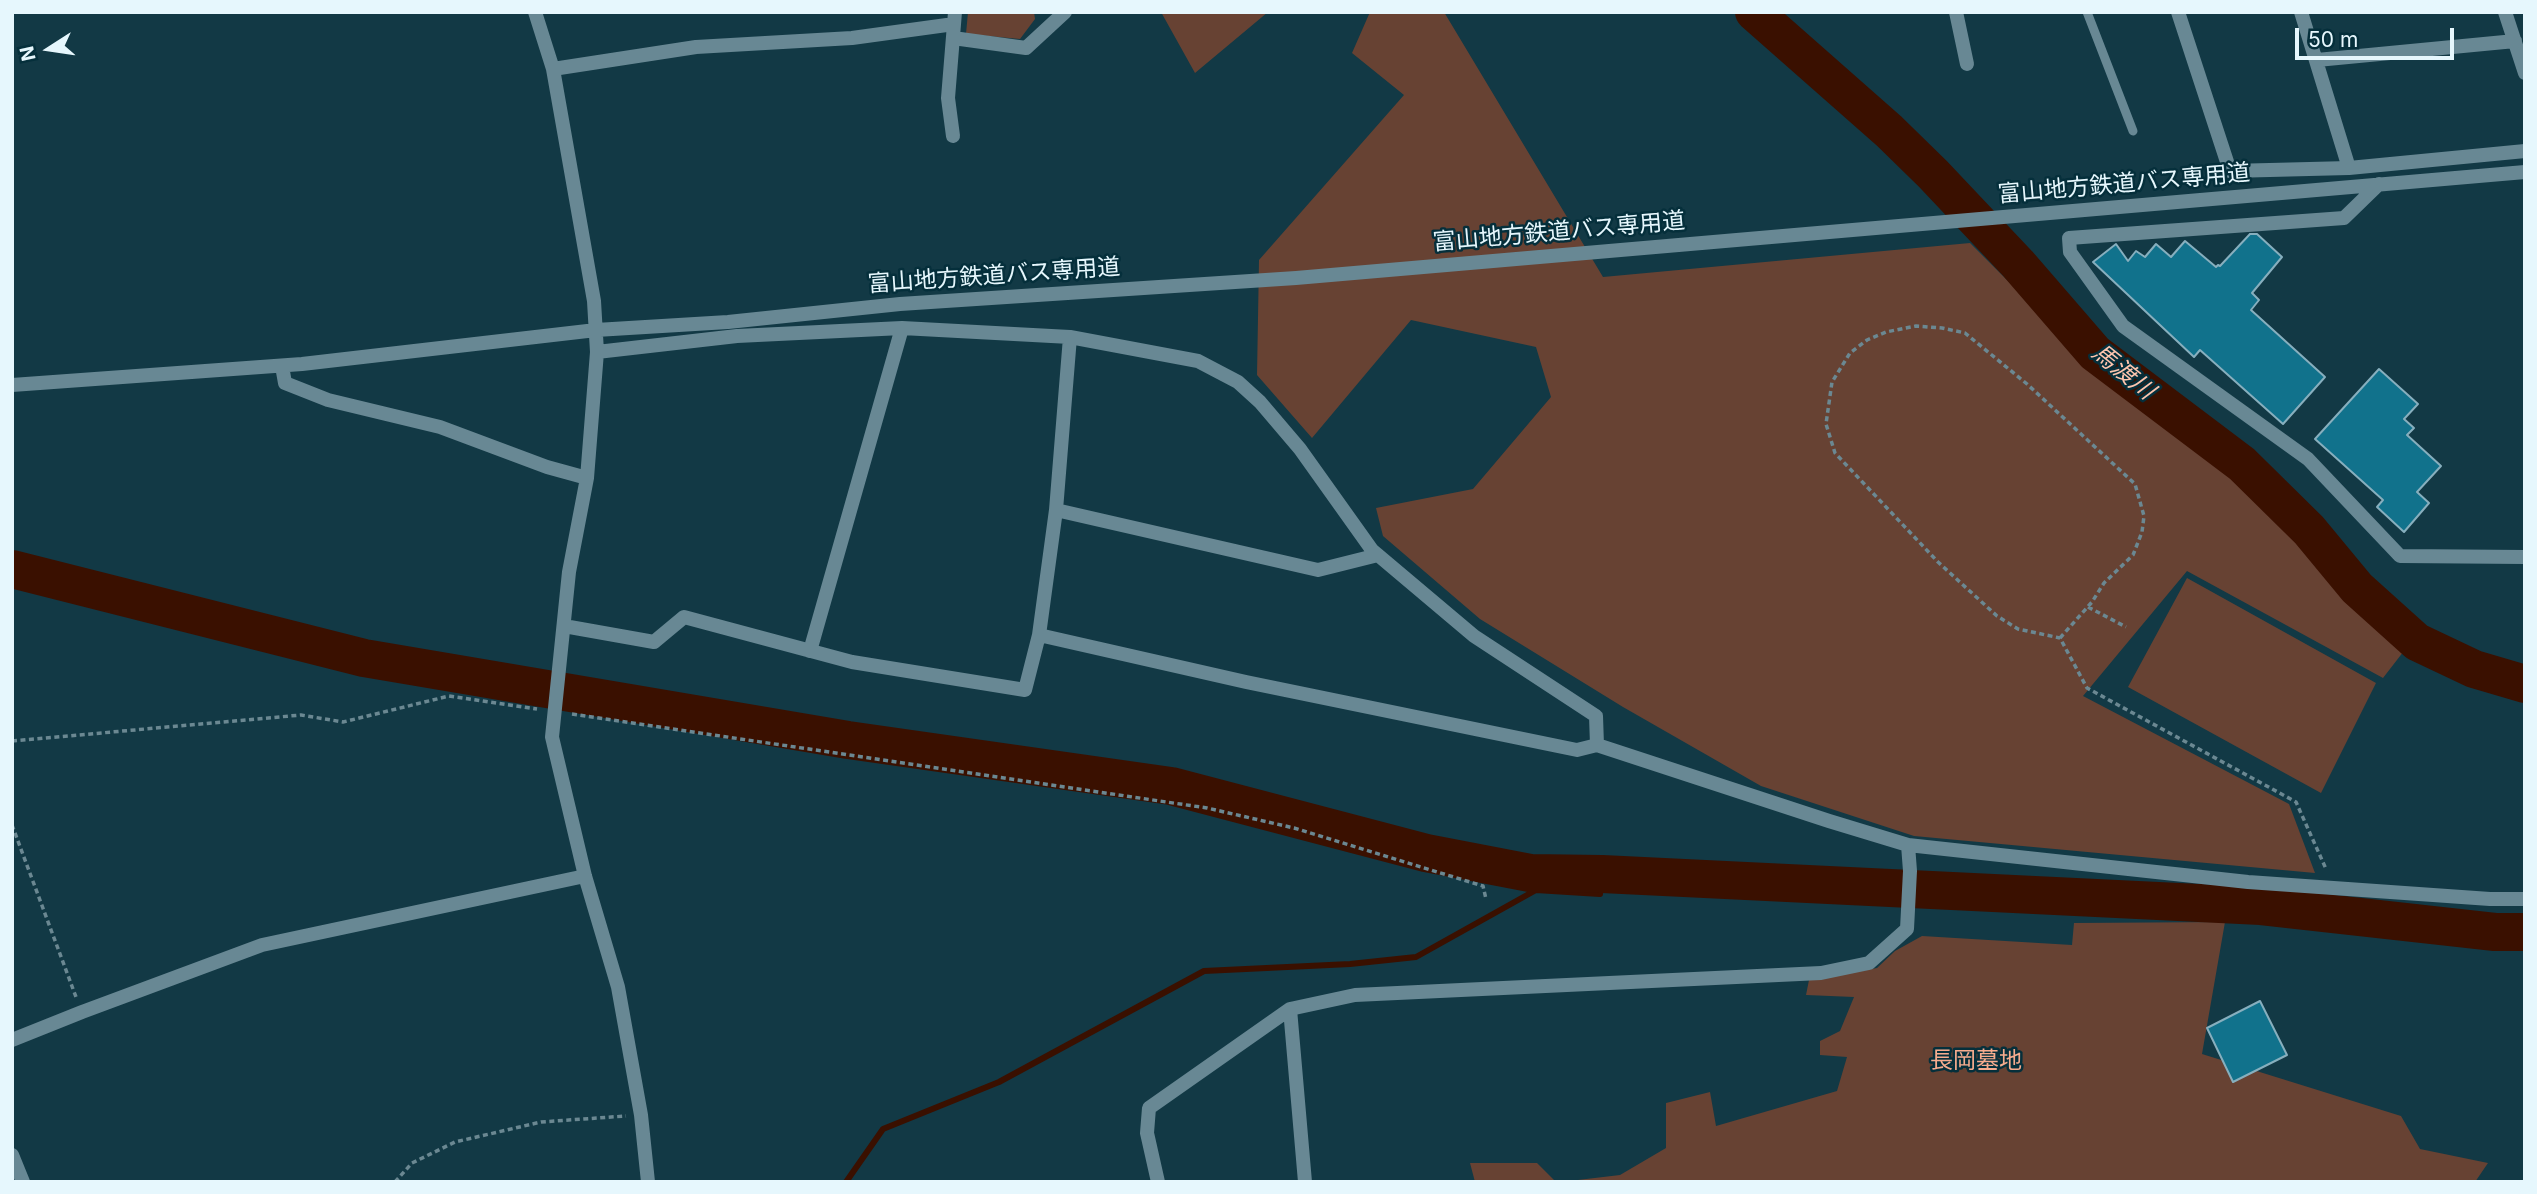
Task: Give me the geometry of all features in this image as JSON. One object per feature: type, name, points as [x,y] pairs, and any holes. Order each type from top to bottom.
[{"type":"street","points":[[535,12],[553,69],[594,301],[597,352],[587,478],[569,572],[552,737],[585,876],[618,987],[641,1115],[648,1182]]},
{"type":"street","points":[[553,69],[696,47],[852,38],[954,25],[1026,48],[1065,12]]},
{"type":"street","points":[[1956,12],[1967,64]]},
{"type":"street","points":[[2178,12],[2230,171],[2349,168],[2525,151]]},
{"type":"street","points":[[2301,12],[2349,168]]},
{"type":"street","points":[[2505,12],[2524,67]]},
{"type":"street","points":[[953,136],[948,98],[954,25]]},
{"type":"street","points":[[2317,60],[2515,41]]},
{"type":"street","name":"富山地方鉄道バス専用道","points":[[12,386],[282,366],[596,330],[729,322],[901,304],[1296,278],[2525,172]]},
{"type":"street","points":[[2379,184],[2344,218],[2069,238],[2070,252],[2123,326],[2308,459],[2400,556],[2525,557]]},
{"type":"street","points":[[597,352],[737,336],[902,328],[1070,337],[1198,361],[1238,382],[1260,402],[1300,449],[1372,550],[1474,636],[1596,716],[1597,745]]},
{"type":"street","points":[[810,651],[902,328]]},
{"type":"street","points":[[564,626],[654,642],[684,617],[852,662],[1025,690],[1039,635],[1056,510],[1070,337]]},
{"type":"street","points":[[282,366],[285,383],[328,400],[440,427],[547,467],[587,478]]},
{"type":"street","points":[[1056,510],[1318,570],[1378,555]]},
{"type":"street","points":[[1039,635],[1246,682],[1554,746],[1577,750],[1597,745],[1908,845],[2248,882],[2490,899],[2525,899]]},
{"type":"street","points":[[1158,1182],[1147,1133],[1149,1108],[1290,1009],[1355,995],[1821,973],[1869,963],[1907,929],[1910,871],[1908,845]]},
{"type":"street","points":[[12,1040],[262,945],[585,876]]},
{"type":"street","points":[[1290,1009],[1305,1182]]},
{"type":"street","points":[[12,1155],[23,1182]]},
{"type":"lane","points":[[2087,12],[2133,131]]},
{"type":"path","points":[[2060,638],[2088,607],[2104,583],[2133,555],[2142,532],[2144,516],[2134,484],[2026,384],[1965,333],[1916,326],[1886,332],[1867,340],[1850,353],[1832,382],[1826,424],[1835,453],[1938,562],[1997,617],[2018,629],[2060,638],[2087,688],[2296,802],[2333,887]]},
{"type":"path","points":[[2088,607],[2126,627]]},
{"type":"path","points":[[12,741],[301,715],[343,722],[449,696],[555,706],[1207,808],[1294,828],[1483,886],[1486,899]]},
{"type":"path","points":[[12,825],[82,1012]]},
{"type":"path","points":[[395,1182],[412,1163],[455,1142],[541,1122],[641,1115]]},
{"type":"green space","points":[[968,12],[1034,12],[1035,19],[1020,39],[966,34]]},
{"type":"green space","points":[[1161,12],[1268,12],[1195,73]]},
{"type":"green space","points":[[1370,12],[1444,12],[1603,277],[1970,243],[2093,366],[2222,460],[2407,647],[2383,678],[2187,571],[2083,696],[2289,804],[2315,873],[1914,836],[1761,786],[1623,707],[1480,619],[1383,536],[1376,508],[1473,489],[1551,397],[1536,347],[1411,320],[1312,438],[1257,375],[1259,260],[1404,95],[1352,53]]},
{"type":"green space","points":[[2187,578],[2376,683],[2321,793],[2128,687]]},
{"type":"green space","name":"長岡墓地","points":[[2225,922],[2202,1054],[2401,1116],[2420,1149],[2488,1163],[2475,1182],[1561,1182],[1620,1175],[1666,1148],[1666,1103],[1710,1092],[1716,1126],[1837,1091],[1847,1057],[1820,1055],[1820,1041],[1840,1031],[1854,997],[1806,995],[1809,980],[1877,968],[1895,951],[1922,936],[2072,945],[2074,923]]},
{"type":"green space","points":[[1470,1163],[1537,1163],[1556,1182],[1475,1182]]},
{"type":"building","points":[[2250,234],[2257,234],[2282,257],[2252,293],[2259,300],[2251,310],[2325,377],[2283,424],[2200,350],[2194,357],[2093,262],[2116,244],[2128,261],[2136,251],[2145,257],[2156,244],[2171,257],[2185,241],[2216,267]]},
{"type":"building","points":[[2379,369],[2418,404],[2404,419],[2414,428],[2407,435],[2441,466],[2417,492],[2429,503],[2404,532],[2377,507],[2383,500],[2315,439]]},
{"type":"building","points":[[2260,1001],[2287,1055],[2233,1082],[2207,1028]]},
{"type":"waterway","name":"馬渡川","points":[[1754,12],[1889,131],[1933,174],[2018,264],[2095,353],[2242,464],[2309,530],[2357,588],[2417,642],[2474,669],[2525,684]]},
{"type":"waterway","points":[[12,569],[364,658],[848,740],[1171,786],[1426,853],[1530,873],[1602,874],[2261,906],[2495,932],[2525,932]]},
{"type":"waterway","points":[[846,1182],[883,1129],[999,1082],[1204,971],[1350,964],[1416,957],[1536,890],[1600,894],[1602,874]]}]
